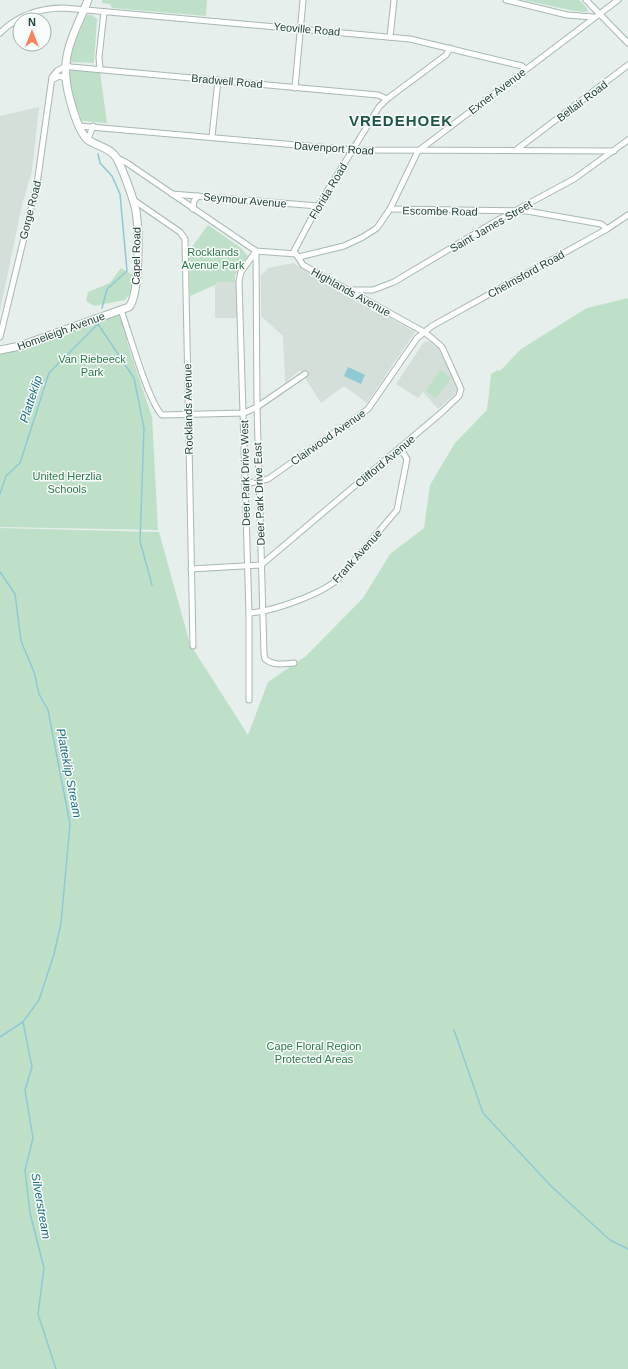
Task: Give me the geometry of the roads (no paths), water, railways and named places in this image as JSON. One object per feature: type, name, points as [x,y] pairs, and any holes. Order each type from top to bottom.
[{"type":"street","points":[[88,0],[71,39],[66,66],[66,78],[79,126],[88,139],[107,150],[256,251],[293,253]]},
{"type":"street","points":[[295,88],[303,0]]},
{"type":"street","points":[[390,37],[394,0]]},
{"type":"street","points":[[506,0],[567,15],[593,17]]},
{"type":"street","points":[[586,0],[628,43]]},
{"type":"street","name":"Exner Avenue","points":[[299,257],[344,246],[377,228],[390,209],[418,151],[593,17],[618,0]]},
{"type":"street","name":"Yeoville Road","points":[[0,33],[24,15],[35,11],[49,8],[84,10],[390,37],[450,48],[522,66],[525,69]]},
{"type":"street","points":[[100,69],[99,56],[104,12]]},
{"type":"street","name":"Florida Road","points":[[293,253],[318,206],[379,107],[446,55],[450,48]]},
{"type":"street","name":"Bellair Road","points":[[516,150],[628,65]]},
{"type":"street","points":[[51,81],[54,73],[66,66]]},
{"type":"street","name":"Bradwell Road","points":[[66,66],[378,95],[387,100]]},
{"type":"street","points":[[51,81],[59,76],[66,78]]},
{"type":"street","points":[[212,137],[218,80]]},
{"type":"street","name":"Gorge Road","points":[[0,337],[37,184],[51,81]]},
{"type":"street","name":"Davenport Road","points":[[79,126],[93,126],[353,150],[418,151],[432,149],[614,151]]},
{"type":"street","points":[[88,139],[93,126]]},
{"type":"street","points":[[534,150],[532,143],[535,136]]},
{"type":"street","name":"Saint James Street","points":[[345,289],[362,291],[383,287],[574,179],[628,140]]},
{"type":"street","points":[[590,150],[597,154],[600,161]]},
{"type":"street","name":"Capel Road","points":[[117,158],[136,212],[137,278],[132,303],[129,307],[122,310]]},
{"type":"street","name":"Seymour Avenue","points":[[171,194],[318,206]]},
{"type":"street","points":[[193,208],[194,201],[198,196]]},
{"type":"street","name":"Rocklands Avenue","points":[[132,199],[180,232],[185,239],[193,646]]},
{"type":"street","name":"Escombe Road","points":[[390,209],[406,211],[532,212],[602,224],[607,229]]},
{"type":"street","name":"Chelmsford Road","points":[[424,332],[607,229],[628,215]]},
{"type":"street","points":[[241,272],[256,251]]},
{"type":"street","name":"Deer Park Drive East","points":[[256,251],[257,407],[264,658],[275,664],[294,663]]},
{"type":"street","name":"Highlands Avenue","points":[[293,253],[299,257],[303,265],[424,332]]},
{"type":"street","points":[[241,272],[248,270],[255,273]]},
{"type":"street","name":"Deer Park Drive West","points":[[241,272],[239,282],[249,613],[249,700]]},
{"type":"street","points":[[122,310],[150,392],[157,410],[162,415],[244,413],[257,407],[305,374]]},
{"type":"street","name":"Homeleigh Avenue","points":[[0,350],[20,346],[122,310]]},
{"type":"street","name":"Clifford Avenue","points":[[261,565],[400,448],[461,393],[460,384],[442,346],[424,332]]},
{"type":"street","name":"Clairwood Avenue","points":[[245,484],[268,479],[368,409],[417,338],[424,332]]},
{"type":"street","name":"Frank Avenue","points":[[249,613],[263,612],[331,586],[394,514],[399,504],[406,462],[405,455],[400,448]]},
{"type":"street","points":[[191,569],[261,565]]},
{"type":"water","points":[[348,367],[365,375],[361,384],[344,376]]},
{"type":"waterway","name":"Platteklip","points":[[98,154],[100,163],[112,176],[120,194],[127,271],[107,289],[102,308]]},
{"type":"waterway","name":"Platteklip","points":[[0,494],[6,476],[20,463],[49,373],[98,324],[99,321]]},
{"type":"waterway","points":[[98,324],[134,378],[144,428],[140,541],[152,585]]},
{"type":"waterway","name":"Platteklip Stream","points":[[0,572],[15,594],[21,641],[34,672],[39,694],[48,710],[70,824],[61,923],[54,954],[39,1000],[23,1022],[0,1037]]},
{"type":"waterway","name":"Silverstream","points":[[23,1022],[32,1067],[25,1090],[33,1138],[25,1170],[30,1213],[44,1268],[38,1314],[56,1369]]},
{"type":"waterway","points":[[454,1030],[483,1113],[551,1186],[610,1240],[628,1249]]},
{"type":"district","name":"VREDEHOEK","points":[[401,120]]},
{"type":"park label","name":"Rocklands Avenue Park","points":[[213,258]]},
{"type":"park label","name":"Van Riebeeck Park","points":[[92,365]]},
{"type":"park label","name":"United Herzlia Schools","points":[[67,482]]},
{"type":"park label","name":"Cape Floral Region Protected Areas","points":[[314,1052]]}]
